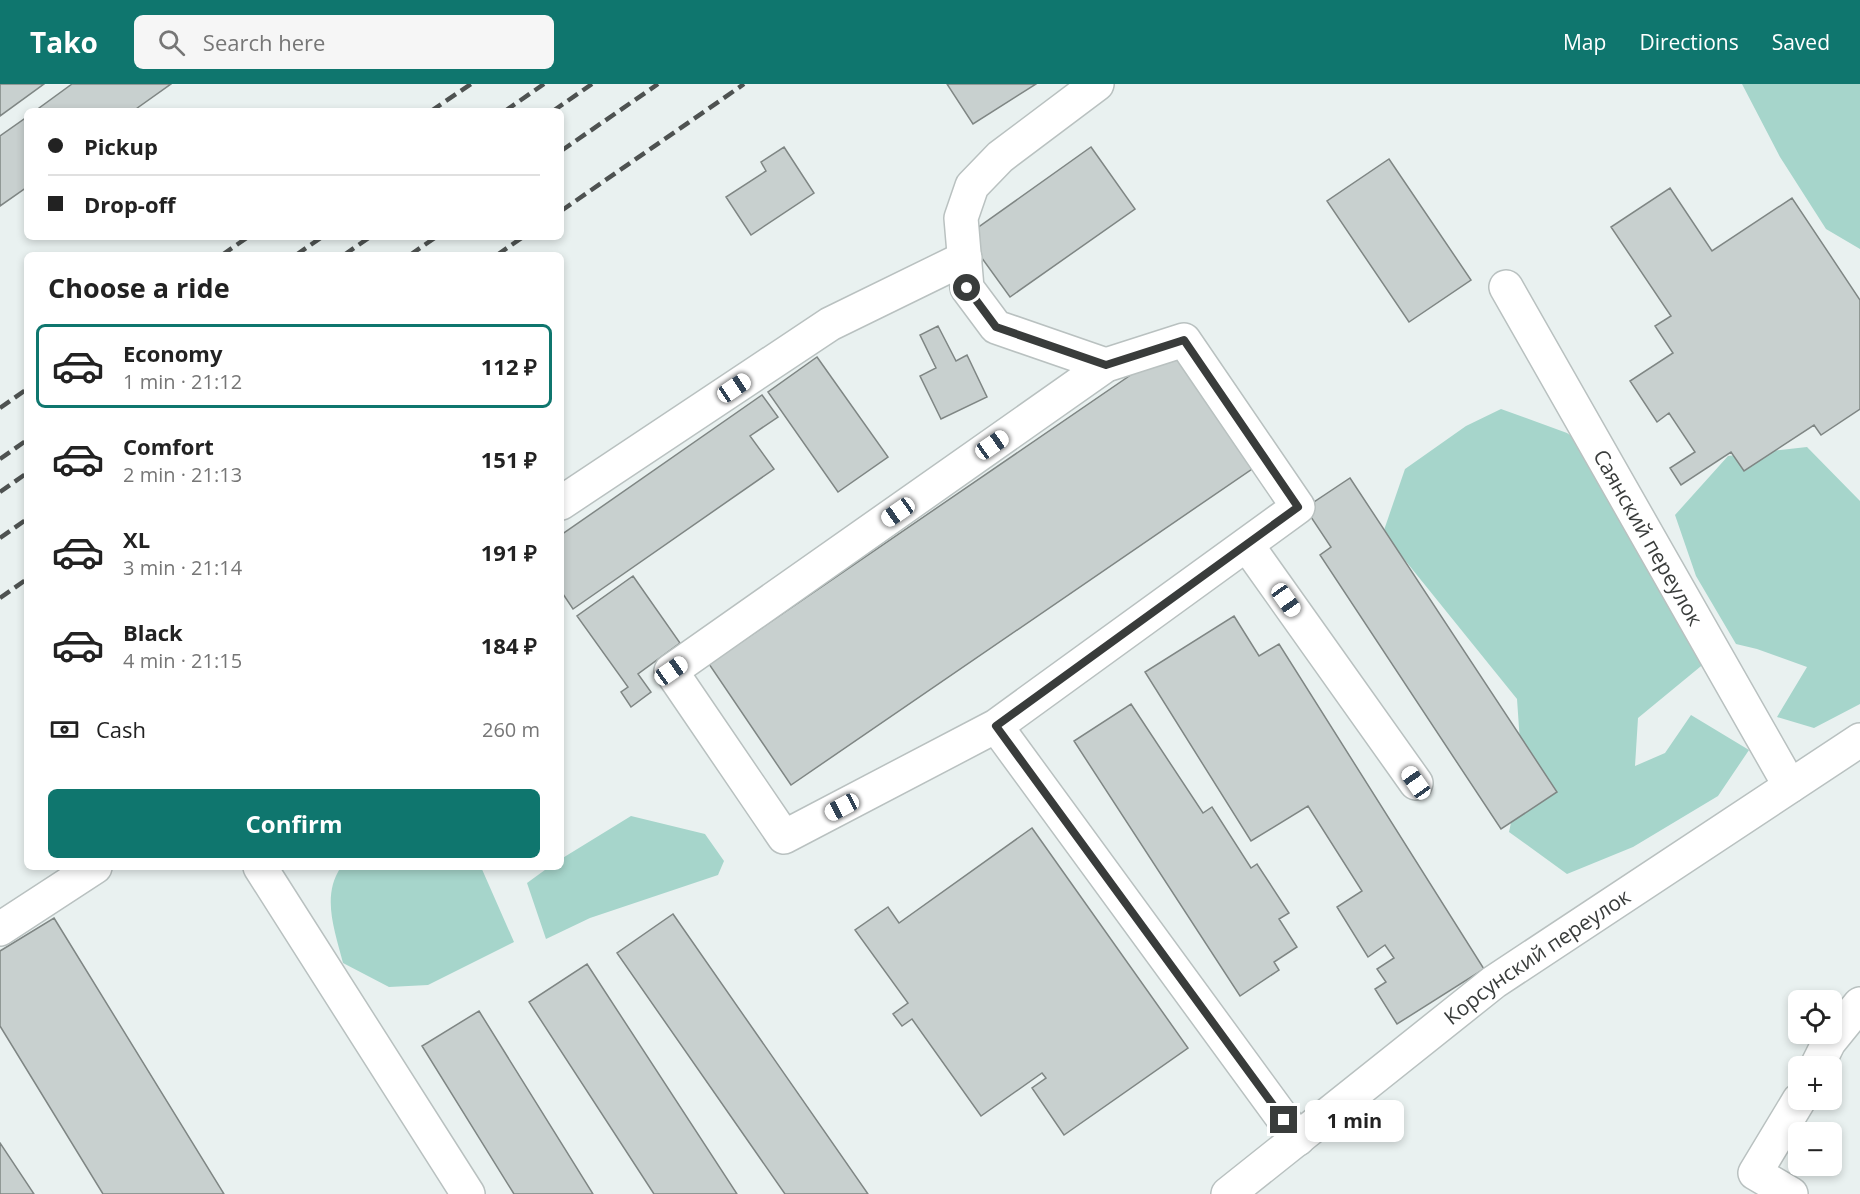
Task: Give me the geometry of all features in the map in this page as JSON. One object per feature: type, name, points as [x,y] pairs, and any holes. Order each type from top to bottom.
[{"type":"street","points":[[1097,84],[1000,157],[972,186],[961,218],[967,288],[996,327],[1106,365]]},
{"type":"street","points":[[564,501],[830,324],[965,258]]},
{"type":"street","name":"Саянский переулок","points":[[1506,287],[1790,786]]},
{"type":"street","points":[[1184,340],[1298,507],[996,726],[784,837],[671,671],[1106,365],[1184,340]]},
{"type":"street","points":[[1247,545],[1416,783]]},
{"type":"street","points":[[996,726],[1298,1139]]},
{"type":"street","name":"Корсунский переулок","points":[[1228,1194],[1494,982],[1860,740]]},
{"type":"street","points":[[0,929],[90,870]]},
{"type":"street","points":[[262,870],[468,1194]]},
{"type":"street","points":[[1822,1056],[1829,1042],[1860,1004]]},
{"type":"street","points":[[1791,1194],[1748,1183],[1793,1110]]},
{"type":"green space","points":[[1742,84],[1860,84],[1860,249],[1826,229],[1780,157]]},
{"type":"green space","points":[[1501,409],[1567,433],[1628,476],[1706,662],[1638,718],[1635,766],[1665,753],[1691,715],[1749,750],[1718,796],[1633,847],[1567,874],[1509,832],[1522,771],[1517,699],[1383,533],[1405,469],[1466,426]]},
{"type":"green space","points":[[1807,447],[1860,501],[1860,704],[1814,728],[1777,717],[1807,667],[1736,644],[1696,576],[1675,515],[1728,456]]},
{"type":"green space","points":[[631,816],[705,834],[724,861],[718,875],[590,918],[546,939],[527,883],[545,870],[564,870],[564,857]]},
{"type":"green space","points":[[339,870],[482,870],[514,942],[428,985],[389,987],[343,963],[331,914],[335,878]]},
{"type":"building","points":[[0,84],[44,84],[0,116]]},
{"type":"building","points":[[72,84],[171,84],[137,108],[39,108]]},
{"type":"building","points":[[947,84],[1036,84],[973,124]]},
{"type":"building","points":[[24,119],[24,189],[0,206],[0,136]]},
{"type":"building","points":[[784,147],[814,193],[751,235],[726,197],[766,171],[761,162]]},
{"type":"building","points":[[1091,147],[1135,209],[1010,297],[966,236]]},
{"type":"building","points":[[1389,159],[1471,280],[1409,322],[1327,201]]},
{"type":"building","points":[[1670,188],[1712,251],[1792,198],[1860,300],[1860,409],[1821,435],[1814,425],[1744,471],[1731,452],[1681,485],[1670,468],[1695,452],[1669,413],[1657,422],[1630,381],[1673,353],[1655,326],[1671,316],[1611,227]]},
{"type":"building","points":[[938,326],[956,361],[967,355],[987,397],[941,419],[920,376],[936,368],[920,335]]},
{"type":"building","points":[[1173,346],[1255,467],[791,785],[709,664]]},
{"type":"building","points":[[817,357],[888,457],[838,492],[768,392]]},
{"type":"building","points":[[762,395],[778,417],[750,436],[774,469],[573,609],[564,596],[564,533]]},
{"type":"building","points":[[1350,478],[1557,792],[1501,829],[1320,555],[1331,547],[1305,508]]},
{"type":"building","points":[[633,576],[680,643],[638,674],[651,692],[631,707],[621,692],[628,687],[577,616]]},
{"type":"building","points":[[1234,616],[1259,656],[1279,644],[1484,969],[1397,1024],[1375,989],[1386,982],[1377,969],[1394,958],[1385,945],[1368,957],[1337,907],[1362,891],[1308,806],[1251,841],[1145,672]]},
{"type":"building","points":[[1131,704],[1203,813],[1212,807],[1251,868],[1257,864],[1289,913],[1279,919],[1297,947],[1274,962],[1279,970],[1240,996],[1074,741]]},
{"type":"building","points":[[1032,828],[1188,1048],[1064,1135],[1032,1088],[1046,1078],[1042,1073],[981,1116],[912,1019],[902,1026],[893,1014],[908,1003],[855,930],[888,907],[899,923]]},
{"type":"building","points":[[673,914],[868,1194],[785,1194],[617,953]]},
{"type":"building","points":[[54,918],[224,1194],[103,1194],[0,1026],[0,951]]},
{"type":"building","points":[[587,964],[737,1194],[654,1194],[529,1002]]},
{"type":"building","points":[[479,1011],[593,1194],[514,1194],[422,1046]]},
{"type":"building","points":[[0,1143],[34,1194],[0,1194]]},
{"type":"railway","points":[[435,108],[471,84]]},
{"type":"railway","points":[[509,108],[544,84]]},
{"type":"railway","points":[[557,108],[592,84]]},
{"type":"railway","points":[[564,149],[658,84]]},
{"type":"railway","points":[[564,209],[744,84]]},
{"type":"railway","points":[[226,252],[244,240]]},
{"type":"railway","points":[[300,252],[318,240]]},
{"type":"railway","points":[[348,252],[366,240]]},
{"type":"railway","points":[[414,252],[432,240]]},
{"type":"railway","points":[[501,252],[519,240]]},
{"type":"railway","points":[[0,408],[24,391]]},
{"type":"railway","points":[[0,459],[24,442]]},
{"type":"railway","points":[[0,492],[24,475]]},
{"type":"railway","points":[[0,538],[24,521]]},
{"type":"railway","points":[[0,598],[24,581]]},
{"type":"route","points":[[967,288],[996,327],[1106,365],[1184,340],[1298,507],[996,726],[1284,1120]]}]
